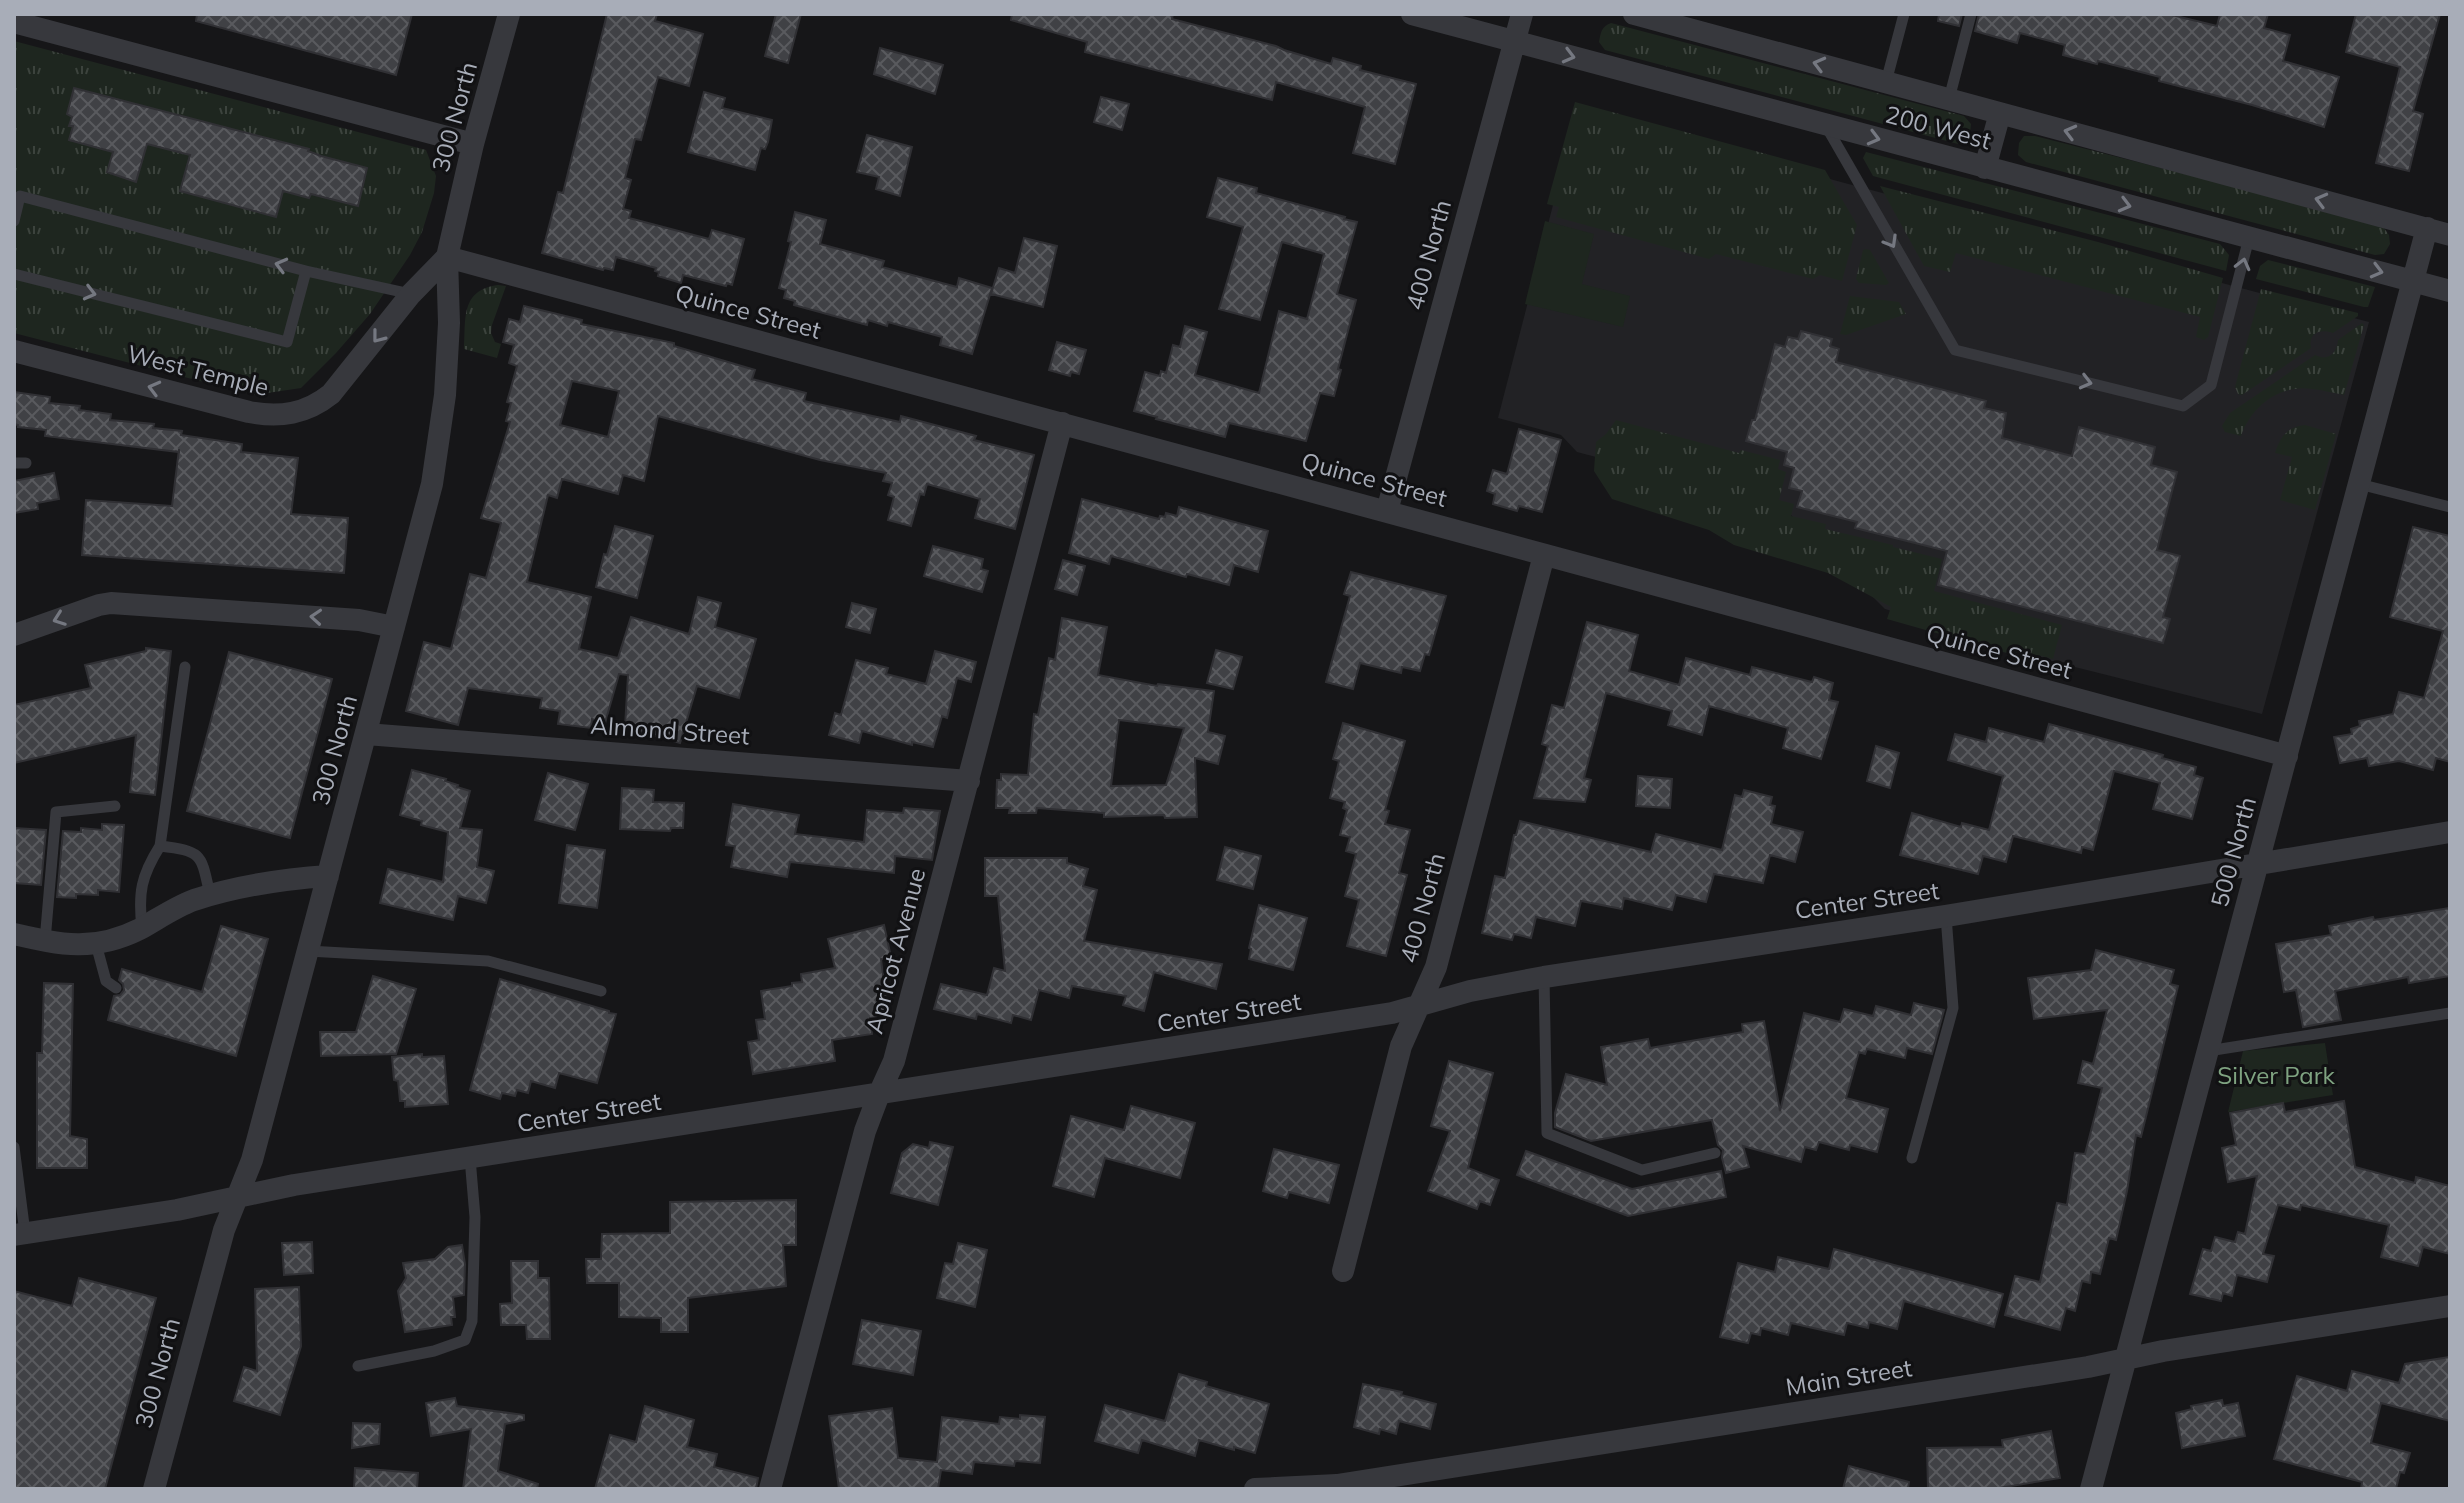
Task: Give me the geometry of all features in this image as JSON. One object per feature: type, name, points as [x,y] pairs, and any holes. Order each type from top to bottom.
[{"type":"street","name":"300 North","points":[[154,1489],[224,1230],[252,1160],[429,495],[440,439],[449,323],[447,257],[473,144],[509,14]]},
{"type":"street","name":"200 West","points":[[1412,14],[2450,291]]},
{"type":"street","name":"400 North","points":[[1387,511],[1522,14]]},
{"type":"street","name":"200 West","points":[[1634,14],[2450,235]]},
{"type":"street","points":[[14,22],[473,144]]},
{"type":"street","points":[[1985,168],[2000,113]]},
{"type":"street","name":"500 North","points":[[2091,1489],[2427,228]]},
{"type":"street","name":"Quince Street","points":[[447,257],[2287,756]]},
{"type":"street","name":"West Temple","points":[[14,351],[249,412],[280,416],[319,404],[331,394],[411,294],[447,257]]},
{"type":"street","name":"Apricot Avenue","points":[[770,1489],[865,1131],[894,1061],[1062,423]]},
{"type":"street","name":"400 North","points":[[1343,1271],[1401,1046],[1436,967],[1544,555]]},
{"type":"street","points":[[14,635],[111,603],[359,620],[394,627]]},
{"type":"street","name":"Almond Street","points":[[366,734],[969,781]]},
{"type":"street","name":"Center Street","points":[[20,1234],[177,1210],[294,1185],[1392,1013],[1470,991],[1544,977],[1946,916],[2450,832]]},
{"type":"street","points":[[14,934],[67,945],[96,944],[122,937],[190,901],[210,895],[328,876]]},
{"type":"street","name":"Main Street","points":[[1255,1489],[1353,1483],[2088,1367],[2163,1351],[2450,1306]]},
{"type":"lane","points":[[1886,82],[1904,14]]},
{"type":"lane","points":[[1949,99],[1971,14]]},
{"type":"lane","points":[[1825,125],[1955,350],[2183,406],[2211,385],[2249,238]]},
{"type":"lane","points":[[14,221],[20,196],[306,271],[411,294]]},
{"type":"lane","points":[[14,274],[287,342],[306,271]]},
{"type":"lane","points":[[2359,484],[2450,507]]},
{"type":"lane","points":[[142,928],[141,882],[146,867],[160,846],[185,667]]},
{"type":"lane","points":[[45,941],[56,812],[115,806]]},
{"type":"lane","points":[[160,846],[183,849],[198,856],[210,895]]},
{"type":"lane","points":[[1912,1158],[1953,1008],[1946,916]]},
{"type":"lane","points":[[96,944],[106,981],[116,988]]},
{"type":"lane","points":[[308,951],[488,961],[601,991]]},
{"type":"lane","points":[[1544,977],[1547,1133],[1642,1170],[1715,1153]]},
{"type":"lane","points":[[2208,1051],[2450,1013]]},
{"type":"lane","points":[[14,1147],[20,1234]]},
{"type":"lane","points":[[358,1366],[434,1351],[465,1340],[472,1321],[474,1262],[475,1217],[470,1158]]},
{"type":"shaded area","points":[[1577,112],[2369,322],[2262,714],[2055,662],[1885,609],[1782,506],[1577,452],[1561,435],[1498,418]]},
{"type":"green space","points":[[1611,23],[1964,116],[1971,124],[1970,133],[1958,144],[1605,50],[1599,42],[1600,35],[1603,28]]},
{"type":"green space","points":[[14,41],[426,150],[436,176],[422,232],[370,314],[301,388],[254,395],[14,333]]},
{"type":"green space","points":[[1575,102],[1825,170],[1857,225],[1842,281],[1820,275],[1813,279],[1716,254],[1709,259],[1556,217],[1559,207],[1547,204]]},
{"type":"green space","points":[[2024,136],[2035,136],[2381,224],[2389,235],[2390,244],[2384,254],[2375,255],[2026,162],[2018,155],[2019,143]]},
{"type":"green space","points":[[1866,152],[2220,244],[2229,255],[2226,271],[1873,176],[1863,158]]},
{"type":"green space","points":[[1880,186],[2223,278],[2208,337],[2204,340],[2196,337],[2200,317],[1956,253],[1950,272],[1924,266]]},
{"type":"green space","points":[[1545,221],[1594,234],[1582,284],[1630,296],[1623,327],[1525,304]]},
{"type":"green space","points":[[1863,250],[1870,250],[1889,283],[1886,285],[1859,283],[1856,279]]},
{"type":"green space","points":[[2268,260],[2375,287],[2368,307],[2256,279],[2260,266]]},
{"type":"green space","points":[[506,286],[491,333],[495,342],[501,344],[497,358],[464,349],[466,317],[471,300],[486,288]]},
{"type":"green space","points":[[2261,289],[2358,313],[2358,316],[2333,333],[2324,331],[2313,335],[2311,348],[2242,395],[2235,387]]},
{"type":"green space","points":[[1850,296],[1899,302],[1906,314],[1846,335],[1840,334]]},
{"type":"green space","points":[[2362,323],[2364,325],[2344,395],[2312,389],[2288,390],[2259,407],[2241,436],[2225,432],[2222,426],[2230,413],[2315,355],[2331,355],[2338,340]]},
{"type":"green space","points":[[1616,420],[1739,453],[1741,450],[1780,460],[1778,469],[1786,472],[1779,500],[1794,504],[1791,516],[1826,524],[1825,529],[1942,559],[1934,591],[2062,625],[2053,659],[2038,655],[2035,661],[1887,619],[1891,607],[1828,573],[1734,545],[1709,530],[1612,499],[1594,471],[1596,442]]},
{"type":"green space","points":[[2305,425],[2336,434],[2315,510],[2280,500],[2292,457],[2275,453],[2285,434]]},
{"type":"green space","name":"Silver Park","points":[[2325,1043],[2333,1095],[2228,1112],[2243,1051]]},
{"type":"building","points":[[197,14],[412,14],[396,75],[196,21]]},
{"type":"building","points":[[607,14],[657,14],[655,21],[703,34],[689,86],[658,77],[641,140],[635,139],[625,178],[631,180],[623,209],[631,211],[629,218],[709,239],[712,230],[744,239],[732,285],[683,275],[681,283],[658,276],[656,268],[616,257],[613,270],[603,270],[542,253],[558,192],[563,193]]},
{"type":"building","points":[[776,14],[801,14],[788,63],[765,56]]},
{"type":"building","points":[[1012,14],[1173,14],[1172,19],[1331,64],[1333,58],[1361,66],[1360,70],[1416,84],[1395,164],[1353,153],[1365,107],[1276,82],[1272,100],[1085,52],[1087,42],[1011,20]]},
{"type":"building","points":[[1939,14],[1962,14],[1959,26],[1938,21]]},
{"type":"building","points":[[1979,14],[2168,14],[2217,26],[2220,14],[2268,14],[2264,28],[2290,35],[2283,61],[2339,77],[2324,127],[2159,81],[2160,77],[2063,55],[2065,45],[2020,33],[2017,43],[1975,31]]},
{"type":"building","points":[[2356,14],[2440,14],[2413,111],[2423,114],[2409,171],[2376,163],[2400,67],[2346,52]]},
{"type":"building","points":[[880,48],[943,65],[935,94],[874,74]]},
{"type":"building","points":[[74,88],[309,149],[321,156],[367,168],[358,206],[311,194],[309,198],[283,191],[276,217],[180,191],[190,155],[147,144],[136,182],[107,172],[113,152],[69,140],[73,126],[69,126],[72,117],[67,114]]},
{"type":"building","points":[[704,92],[725,98],[722,108],[772,120],[768,142],[765,149],[761,148],[755,170],[688,152]]},
{"type":"building","points":[[1101,97],[1129,104],[1122,130],[1094,122]]},
{"type":"building","points":[[867,135],[912,147],[900,196],[876,189],[879,177],[857,172]]},
{"type":"building","points":[[1218,178],[1257,188],[1256,193],[1357,222],[1337,294],[1356,300],[1338,369],[1341,370],[1334,396],[1320,393],[1306,441],[1229,423],[1225,437],[1134,411],[1145,372],[1160,376],[1161,371],[1166,373],[1173,345],[1180,347],[1185,326],[1207,332],[1195,375],[1259,393],[1279,311],[1307,319],[1324,254],[1282,242],[1260,320],[1219,309],[1243,227],[1207,217]]},
{"type":"building","points":[[795,212],[826,220],[820,244],[884,261],[882,267],[957,287],[959,278],[992,288],[972,354],[940,345],[942,337],[888,322],[887,326],[868,320],[867,325],[794,305],[795,301],[784,298],[786,290],[779,288]]},
{"type":"building","points":[[1024,238],[1057,246],[1043,307],[991,294],[999,268],[1015,273]]},
{"type":"building","points":[[524,306],[582,320],[581,324],[674,343],[674,346],[755,370],[752,379],[806,393],[804,401],[900,422],[901,416],[976,436],[974,440],[1034,455],[1015,529],[975,518],[980,499],[927,484],[924,495],[920,494],[911,526],[888,520],[894,497],[888,495],[892,483],[883,481],[886,473],[820,460],[658,416],[644,481],[623,475],[618,494],[562,479],[557,498],[548,495],[527,582],[591,597],[579,649],[618,658],[631,617],[689,634],[698,597],[721,603],[715,627],[756,639],[739,698],[697,686],[680,743],[625,727],[628,675],[619,674],[605,723],[592,719],[591,728],[558,724],[560,711],[540,708],[542,698],[468,688],[458,725],[406,711],[424,642],[451,649],[470,574],[486,578],[501,523],[481,518],[510,422],[506,421],[511,403],[507,402],[517,366],[509,363],[514,345],[503,342],[509,319],[520,322]],"holes":[[[572,381],[619,391],[608,437],[560,425]]]},
{"type":"building","points":[[1801,331],[1832,339],[1830,346],[1839,349],[1836,362],[1986,401],[1984,408],[2006,413],[2002,438],[2072,456],[2079,427],[2155,447],[2151,465],[2177,472],[2157,550],[2180,556],[2163,617],[2170,619],[2163,643],[1938,585],[1947,551],[1855,528],[1857,522],[1797,507],[1802,491],[1789,488],[1794,468],[1784,465],[1787,452],[1746,441],[1752,420],[1755,420],[1775,344],[1785,347],[1788,337],[1798,339]]},
{"type":"building","points":[[1057,342],[1086,350],[1079,374],[1071,372],[1070,376],[1049,370]]},
{"type":"building","points":[[14,392],[50,397],[49,403],[80,406],[79,410],[111,414],[110,420],[154,424],[153,428],[182,431],[181,435],[242,444],[241,452],[298,458],[291,514],[348,518],[344,573],[82,555],[86,500],[172,506],[179,452],[45,436],[46,430],[18,427],[14,424]]},
{"type":"building","points":[[1519,429],[1561,440],[1542,512],[1519,506],[1517,511],[1493,504],[1495,494],[1487,491],[1493,470],[1507,474]]},
{"type":"building","points":[[54,473],[59,499],[37,503],[38,509],[14,513],[14,481]]},
{"type":"building","points":[[1082,499],[1159,519],[1166,513],[1177,516],[1179,507],[1268,531],[1258,572],[1234,565],[1229,585],[1187,574],[1186,577],[1111,556],[1109,564],[1069,553]]},
{"type":"building","points":[[615,526],[653,536],[637,598],[596,587]]},
{"type":"building","points":[[2413,527],[2450,536],[2450,762],[2436,758],[2433,770],[2399,761],[2369,766],[2367,758],[2340,763],[2334,737],[2352,734],[2351,729],[2360,726],[2359,721],[2393,714],[2399,692],[2424,698],[2443,631],[2390,617]]},
{"type":"building","points":[[933,546],[983,559],[981,569],[988,571],[982,592],[924,576]]},
{"type":"building","points":[[1063,560],[1085,566],[1077,595],[1055,589]]},
{"type":"building","points":[[1351,572],[1446,596],[1429,655],[1425,654],[1420,671],[1402,667],[1401,673],[1360,663],[1353,689],[1326,682],[1350,596],[1344,594]]},
{"type":"building","points":[[852,603],[876,609],[870,633],[846,627]]},
{"type":"building","points":[[1062,618],[1107,627],[1098,675],[1157,686],[1214,691],[1208,732],[1225,736],[1218,764],[1195,758],[1197,817],[1104,817],[1104,813],[1037,808],[1036,813],[1009,813],[1010,808],[996,808],[997,780],[1001,780],[1001,774],[1028,775],[1034,714],[1038,715],[1049,658],[1055,660]],"holes":[[[1119,720],[1184,728],[1166,785],[1111,786]]]},
{"type":"building","points":[[1587,622],[1638,635],[1629,671],[1679,685],[1686,658],[1750,675],[1752,667],[1812,682],[1814,677],[1833,683],[1829,700],[1838,702],[1821,759],[1783,748],[1788,728],[1709,706],[1702,735],[1668,725],[1672,711],[1606,693],[1584,778],[1591,780],[1585,802],[1534,798],[1548,746],[1542,744],[1552,705],[1564,708]]},
{"type":"building","points":[[146,648],[171,651],[155,795],[130,792],[136,735],[14,763],[14,705],[91,688],[85,665],[146,651]]},
{"type":"building","points":[[1216,650],[1242,657],[1233,689],[1207,683]]},
{"type":"building","points":[[935,651],[976,662],[971,682],[957,678],[947,718],[942,716],[933,747],[912,742],[912,745],[862,731],[859,743],[829,735],[835,713],[841,715],[856,660],[888,668],[886,674],[926,684]]},
{"type":"building","points":[[229,652],[332,679],[290,838],[187,811]]},
{"type":"building","points":[[1343,723],[1405,741],[1385,810],[1389,811],[1385,824],[1410,830],[1399,873],[1407,875],[1386,956],[1347,946],[1359,900],[1345,896],[1356,854],[1346,851],[1350,837],[1340,835],[1347,810],[1343,808],[1345,802],[1330,798],[1339,761],[1333,759]]},
{"type":"building","points":[[2049,724],[2196,767],[2194,775],[2203,778],[2192,819],[2153,809],[2160,783],[2114,771],[2093,850],[2082,847],[2081,853],[2013,836],[2006,862],[1983,856],[1978,874],[1900,855],[1912,813],[1961,827],[1962,823],[1989,830],[2003,776],[1948,760],[1955,734],[1986,742],[1989,728],[2044,742]]},
{"type":"building","points":[[1876,746],[1899,753],[1890,788],[1867,781]]},
{"type":"building","points":[[412,770],[446,779],[470,791],[460,828],[482,830],[477,867],[494,871],[486,903],[458,896],[453,920],[380,903],[388,869],[443,882],[448,832],[421,825],[422,821],[400,815]]},
{"type":"building","points":[[548,773],[588,784],[575,830],[535,820]]},
{"type":"building","points":[[1638,776],[1672,779],[1670,808],[1636,806]]},
{"type":"building","points":[[622,788],[654,790],[653,802],[684,803],[683,828],[671,828],[670,831],[620,829]]},
{"type":"building","points":[[1744,790],[1772,797],[1770,805],[1775,806],[1771,824],[1803,832],[1795,862],[1770,855],[1763,883],[1714,874],[1706,902],[1676,895],[1672,910],[1624,898],[1622,909],[1581,901],[1575,926],[1536,917],[1531,938],[1514,934],[1512,940],[1482,933],[1495,876],[1505,878],[1520,821],[1651,852],[1656,834],[1722,850],[1735,795],[1742,797]]},
{"type":"building","points":[[733,804],[799,815],[795,834],[864,842],[867,810],[903,813],[904,808],[940,811],[932,860],[895,856],[894,873],[790,862],[787,877],[731,867],[735,846],[726,845]]},
{"type":"building","points":[[102,824],[124,825],[119,892],[98,890],[98,895],[57,897],[63,831],[81,832],[81,828],[102,830]]},
{"type":"building","points":[[14,828],[46,830],[41,885],[14,883]]},
{"type":"building","points":[[567,845],[605,850],[597,908],[559,903]]},
{"type":"building","points":[[1225,847],[1261,856],[1253,889],[1217,880]]},
{"type":"building","points":[[985,858],[1067,858],[1067,863],[1088,869],[1083,886],[1097,890],[1084,941],[1222,964],[1216,989],[1154,972],[1144,1011],[1123,1005],[1126,996],[1072,986],[1069,998],[1039,990],[1031,1020],[1013,1015],[1011,1023],[977,1014],[976,1019],[934,1009],[941,984],[987,995],[994,968],[1005,971],[998,896],[985,896]]},
{"type":"building","points":[[1259,905],[1307,918],[1293,970],[1249,959]]},
{"type":"building","points":[[2450,908],[2450,976],[2409,983],[2408,977],[2335,991],[2341,1020],[2303,1027],[2296,990],[2284,992],[2276,944],[2331,935],[2329,926],[2373,917],[2374,920]]},
{"type":"building","points":[[884,925],[891,957],[881,959],[888,1016],[870,1018],[872,1034],[832,1040],[835,1061],[753,1074],[748,1042],[759,1040],[756,1020],[765,1019],[761,991],[792,986],[792,983],[802,982],[801,974],[835,968],[828,939]]},
{"type":"building","points":[[221,926],[268,939],[236,1056],[108,1020],[114,996],[124,990],[119,980],[122,969],[202,992]]},
{"type":"building","points":[[2096,950],[2174,970],[2170,984],[2178,986],[2141,1137],[2136,1135],[2116,1240],[2109,1238],[2100,1274],[2091,1272],[2090,1283],[2082,1281],[2075,1311],[2066,1308],[2060,1330],[2005,1315],[2015,1276],[2040,1282],[2057,1203],[2067,1205],[2075,1153],[2085,1154],[2102,1088],[2078,1083],[2083,1061],[2093,1064],[2107,1010],[2034,1019],[2028,978],[2091,970]]},
{"type":"building","points":[[373,976],[416,989],[396,1054],[321,1056],[320,1032],[356,1032]]},
{"type":"building","points":[[500,979],[616,1014],[597,1083],[559,1073],[555,1088],[531,1081],[528,1093],[517,1090],[515,1096],[502,1093],[500,1099],[470,1090]]},
{"type":"building","points":[[44,983],[73,984],[70,1136],[87,1139],[87,1168],[37,1168],[37,1053],[42,1053]]},
{"type":"building","points":[[1914,1003],[1944,1010],[1932,1054],[1907,1048],[1905,1058],[1867,1049],[1865,1054],[1859,1052],[1846,1098],[1888,1109],[1877,1152],[1850,1145],[1849,1150],[1819,1142],[1816,1150],[1805,1147],[1801,1162],[1743,1146],[1749,1167],[1726,1173],[1723,1150],[1718,1145],[1712,1120],[1591,1141],[1555,1127],[1555,1113],[1566,1074],[1607,1085],[1601,1047],[1648,1039],[1650,1048],[1743,1032],[1742,1024],[1764,1021],[1780,1111],[1804,1013],[1840,1022],[1844,1009],[1873,1016],[1876,1006],[1911,1015]]},
{"type":"building","points":[[422,1054],[422,1057],[444,1056],[448,1104],[405,1107],[405,1101],[400,1101],[392,1057]]},
{"type":"building","points":[[1449,1061],[1493,1073],[1468,1168],[1499,1180],[1490,1205],[1480,1201],[1477,1209],[1428,1191],[1450,1131],[1431,1126]]},
{"type":"building","points":[[2344,1101],[2355,1167],[2415,1183],[2416,1177],[2450,1186],[2450,1254],[2423,1247],[2418,1266],[2381,1257],[2389,1225],[2301,1205],[2300,1210],[2278,1205],[2263,1254],[2274,1256],[2267,1282],[2237,1275],[2232,1296],[2223,1293],[2221,1301],[2190,1294],[2203,1249],[2211,1251],[2215,1237],[2235,1242],[2238,1232],[2245,1234],[2257,1176],[2228,1182],[2222,1148],[2236,1145],[2230,1113],[2283,1103],[2285,1112]]},
{"type":"building","points":[[1131,1106],[1195,1123],[1180,1178],[1105,1158],[1094,1197],[1053,1186],[1071,1116],[1124,1130]]},
{"type":"building","points":[[930,1142],[953,1147],[938,1205],[891,1193],[902,1153],[913,1144],[929,1148]]},
{"type":"building","points":[[1274,1149],[1339,1165],[1329,1203],[1289,1192],[1287,1198],[1263,1191]]},
{"type":"building","points":[[1526,1151],[1632,1189],[1721,1171],[1726,1197],[1628,1216],[1517,1175]]},
{"type":"building","points":[[796,1200],[796,1245],[783,1245],[786,1286],[688,1298],[688,1332],[661,1332],[661,1318],[619,1317],[619,1283],[587,1283],[586,1259],[601,1259],[602,1234],[670,1233],[670,1202]]},
{"type":"building","points":[[312,1242],[313,1273],[284,1275],[282,1243]]},
{"type":"building","points":[[958,1243],[987,1250],[975,1307],[937,1298],[945,1263],[953,1264]]},
{"type":"building","points":[[462,1245],[464,1295],[453,1297],[455,1317],[451,1317],[452,1325],[405,1332],[398,1291],[406,1278],[403,1263],[435,1259],[448,1247]]},
{"type":"building","points":[[1834,1249],[2003,1294],[1994,1327],[1904,1301],[1897,1329],[1869,1322],[1868,1328],[1847,1323],[1844,1335],[1791,1323],[1788,1335],[1761,1328],[1760,1335],[1751,1333],[1748,1343],[1720,1337],[1738,1263],[1775,1272],[1778,1257],[1829,1269]]},
{"type":"building","points":[[511,1261],[538,1261],[538,1278],[549,1278],[550,1339],[527,1339],[526,1325],[501,1325],[500,1304],[512,1303]]},
{"type":"building","points":[[79,1278],[156,1298],[105,1489],[14,1489],[14,1291],[72,1306]]},
{"type":"building","points":[[299,1287],[301,1346],[280,1415],[234,1401],[244,1367],[257,1371],[255,1289]]},
{"type":"building","points":[[862,1320],[921,1331],[913,1375],[853,1364]]},
{"type":"building","points":[[2450,1357],[2450,1421],[2381,1403],[2371,1443],[2410,1453],[2404,1473],[2400,1472],[2396,1489],[2361,1489],[2362,1482],[2274,1459],[2297,1376],[2347,1391],[2352,1371],[2399,1383],[2405,1364]]},
{"type":"building","points":[[1179,1374],[1207,1382],[1206,1386],[1269,1404],[1255,1453],[1199,1440],[1195,1456],[1142,1440],[1138,1453],[1095,1441],[1105,1405],[1165,1421]]},
{"type":"building","points":[[1363,1384],[1402,1392],[1401,1395],[1436,1404],[1430,1429],[1399,1421],[1396,1434],[1380,1429],[1379,1434],[1354,1427]]},
{"type":"building","points":[[455,1398],[457,1406],[524,1415],[524,1420],[505,1424],[498,1471],[538,1484],[537,1489],[463,1489],[471,1429],[431,1436],[426,1403]]},
{"type":"building","points":[[2222,1400],[2223,1406],[2238,1403],[2245,1436],[2182,1448],[2176,1413],[2192,1409],[2191,1406]]},
{"type":"building","points":[[645,1406],[694,1420],[687,1447],[717,1454],[714,1467],[758,1478],[756,1489],[595,1489],[610,1435],[636,1442]]},
{"type":"building","points":[[892,1408],[898,1458],[937,1462],[942,1417],[999,1424],[1000,1417],[1045,1417],[1040,1463],[1015,1461],[1014,1466],[974,1462],[972,1474],[941,1470],[938,1489],[839,1489],[829,1416]]},
{"type":"building","points":[[353,1423],[380,1424],[379,1444],[352,1448]]},
{"type":"building","points":[[2051,1431],[2060,1478],[1993,1489],[1928,1489],[1927,1448],[2003,1447],[2002,1440]]},
{"type":"building","points":[[1849,1466],[1909,1482],[1908,1489],[1843,1489]]},
{"type":"building","points":[[355,1468],[418,1473],[417,1489],[354,1489]]}]
